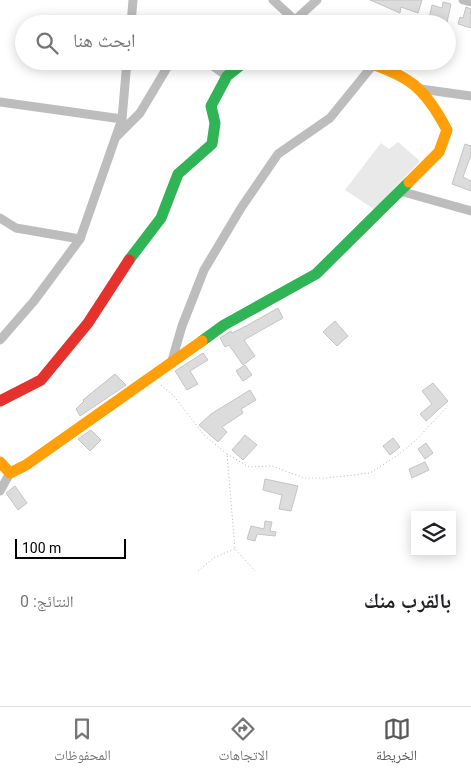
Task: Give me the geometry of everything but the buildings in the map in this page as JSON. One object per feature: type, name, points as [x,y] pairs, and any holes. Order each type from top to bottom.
[{"type":"street","points":[[132,15],[133,0]]},
{"type":"street","points":[[273,0],[289,15]]},
{"type":"street","points":[[300,15],[317,0]]},
{"type":"street","points":[[463,0],[471,2]]},
{"type":"street","points":[[0,340],[34,301],[80,239],[122,120],[126,70]]},
{"type":"street","points":[[115,138],[140,113],[166,70]]},
{"type":"street","points":[[218,70],[226,76]]},
{"type":"street","points":[[0,401],[42,380],[88,323],[119,273],[161,218],[178,174],[212,144],[215,123],[211,106],[226,76],[234,70]]},
{"type":"street","points":[[171,365],[182,326],[204,270],[241,208],[278,154],[330,118],[363,70]]},
{"type":"street","points":[[0,491],[10,473],[154,377],[224,325],[316,274],[439,152],[447,130],[436,109],[421,89],[400,73],[390,70]]},
{"type":"street","points":[[421,89],[471,96]]},
{"type":"street","points":[[0,102],[122,120]]},
{"type":"street","points":[[400,190],[471,211]]},
{"type":"street","points":[[0,218],[16,228],[80,239]]},
{"type":"street","points":[[0,462],[10,473]]},
{"type":"path","points":[[154,377],[173,395],[204,435],[227,454],[249,467],[272,466],[304,478],[327,478],[370,473],[398,456],[427,430],[448,406]]},
{"type":"path","points":[[227,454],[235,549],[255,571]]},
{"type":"path","points":[[198,571],[216,557],[235,549]]},
{"type":"shaded area","points":[[398,142],[420,161],[374,209],[345,190],[381,143],[389,149]]},
{"type":"traffic: fast","points":[[129,260],[161,218],[178,174],[212,144],[215,123],[211,106],[227,76],[235,70]]},
{"type":"traffic: fast","points":[[202,341],[224,325],[316,274],[409,182]]},
{"type":"traffic: slow","points":[[388,70],[404,78],[422,93],[431,103],[447,130],[439,152],[409,182]]},
{"type":"traffic: slow","points":[[0,462],[10,473],[26,465],[202,341]]},
{"type":"traffic: jam","points":[[0,401],[41,380],[88,323],[129,260]]}]
